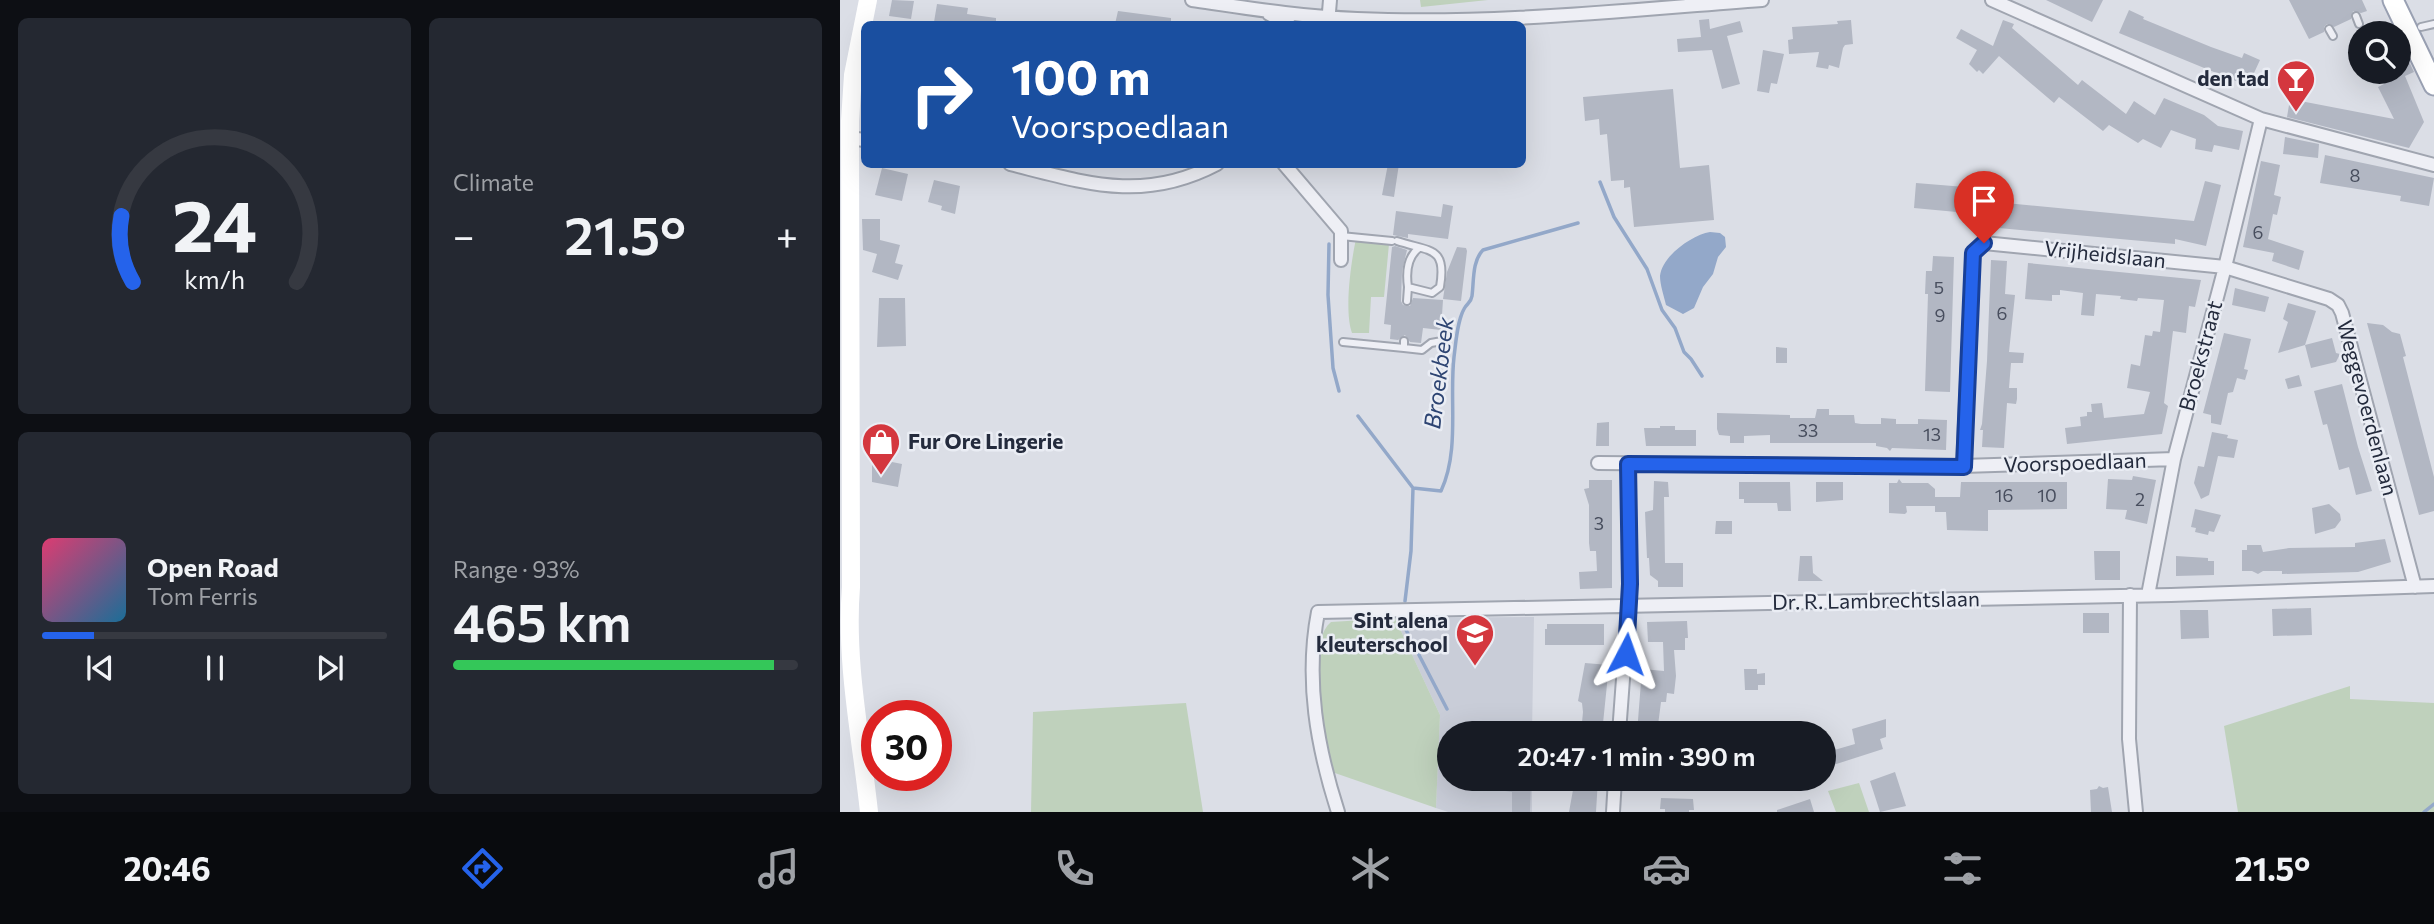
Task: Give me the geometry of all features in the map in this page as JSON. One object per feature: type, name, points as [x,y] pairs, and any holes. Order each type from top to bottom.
[{"type":"main road","points":[[863,21],[868,0]]},
{"type":"main road","points":[[2393,0],[2434,85]]},
{"type":"main road","points":[[2408,0],[2427,25],[2434,54]]},
{"type":"main road","points":[[861,28],[846,87],[857,139],[845,635],[869,812]]},
{"type":"street","points":[[1192,0],[1329,21],[1485,20],[1762,0]]},
{"type":"street","points":[[1329,21],[1330,0]]},
{"type":"street","points":[[1992,0],[2261,119],[2433,164]]},
{"type":"street","points":[[1262,10],[1283,21]]},
{"type":"street","name":"Broekstraat","points":[[2148,595],[2174,459],[2261,119]]},
{"type":"street","points":[[1026,168],[1081,182],[1130,187],[1167,183],[1206,168]]},
{"type":"street","points":[[1287,168],[1341,231],[1341,260]]},
{"type":"street","name":"Vrijheidslaan","points":[[1964,467],[1973,253],[1984,243],[2225,267]]},
{"type":"street","name":"Weggevoerdenlaan","points":[[2225,267],[2329,299],[2338,305],[2415,587]]},
{"type":"street","name":"Voorspoedlaan","points":[[1598,463],[1964,467],[2174,459]]},
{"type":"street","points":[[1620,721],[1629,606],[1628,464]]},
{"type":"street","name":"Dr. R. Lambrechtslaan","points":[[1338,812],[1321,751],[1314,702],[1312,645],[1318,612],[2148,595],[2434,586]]},
{"type":"street","points":[[2130,595],[2129,739],[2136,812]]},
{"type":"street","points":[[1613,812],[1614,791]]},
{"type":"lane","points":[[2329,29],[2333,36]]},
{"type":"lane","points":[[1341,236],[1395,241],[1434,252],[1440,259],[1443,271],[1440,288],[1432,293],[1409,287]]},
{"type":"lane","points":[[1407,301],[1409,261],[1419,248]]},
{"type":"lane","points":[[1343,342],[1404,344],[1422,350],[1432,343],[1442,341]]},
{"type":"shaded area","name":"Sint alena kleuterschool","points":[[1534,617],[1532,721],[1440,721],[1440,715],[1395,618]]},
{"type":"shaded area","name":"Sint alena kleuterschool","points":[[1437,785],[1437,791],[1532,791],[1532,812],[1448,812],[1436,808]]},
{"type":"green space","points":[[1420,0],[1488,0],[1421,7]]},
{"type":"green space","points":[[1356,239],[1389,244],[1384,297],[1371,297],[1369,333],[1352,333],[1350,324],[1349,286]]},
{"type":"green space","points":[[1395,618],[1440,715],[1440,721],[1437,721],[1436,808],[1332,772],[1317,671],[1318,650],[1323,634],[1331,622]]},
{"type":"green space","points":[[2350,686],[2350,699],[2434,703],[2434,812],[2238,812],[2224,726]]},
{"type":"green space","points":[[1186,703],[1203,812],[1031,812],[1033,712]]},
{"type":"green space","points":[[1859,783],[1869,812],[1836,812],[1828,791]]},
{"type":"water","points":[[1710,232],[1720,233],[1725,237],[1726,247],[1718,257],[1713,274],[1703,287],[1694,308],[1683,314],[1666,305],[1660,279],[1662,268],[1679,248],[1695,237]]},
{"type":"building","points":[[892,0],[914,1],[911,19],[889,16]]},
{"type":"building","points":[[2046,0],[2103,0],[2092,22]]},
{"type":"building","points":[[2289,0],[2362,0],[2367,11],[2353,11],[2351,19],[2334,27],[2327,24],[2324,32],[2309,39]]},
{"type":"building","points":[[937,4],[968,8],[967,14],[996,18],[996,21],[934,21]]},
{"type":"building","points":[[2129,10],[2144,17],[2143,19],[2211,47],[2242,58],[2244,53],[2260,60],[2248,86],[2119,33]]},
{"type":"building","points":[[1118,11],[1171,18],[1171,21],[1116,21]]},
{"type":"building","points":[[1709,19],[1710,29],[1740,21],[1743,32],[1727,36],[1740,84],[1722,89],[1712,50],[1678,52],[1677,39],[1701,37],[1699,20]]},
{"type":"building","points":[[1851,20],[1853,44],[1843,48],[1839,68],[1829,65],[1828,69],[1816,67],[1819,52],[1789,54],[1788,40],[1793,39],[1792,27],[1838,24],[1837,21]]},
{"type":"building","points":[[2003,20],[2014,24],[2012,28],[2078,85],[2082,80],[2126,114],[2134,101],[2155,115],[2164,98],[2204,115],[2218,126],[2243,131],[2239,150],[2214,145],[2212,152],[2195,149],[2196,139],[2171,130],[2161,148],[2143,139],[2138,143],[2109,125],[2103,131],[2059,97],[2054,103],[1999,56],[1983,74],[1979,70],[1977,72],[1969,64],[1977,50],[1956,38],[1961,29],[1993,46]]},
{"type":"building","points":[[1763,50],[1784,54],[1777,84],[1771,83],[1769,93],[1757,91]]},
{"type":"building","points":[[2384,84],[2408,84],[2424,122],[2409,148],[2287,117],[2290,99],[2394,119],[2378,87]]},
{"type":"building","points":[[1673,89],[1680,168],[1709,165],[1714,220],[1634,227],[1630,187],[1624,188],[1624,180],[1611,181],[1607,134],[1600,135],[1599,119],[1585,121],[1583,97]]},
{"type":"building","points":[[2285,137],[2319,144],[2318,158],[2283,154]]},
{"type":"building","points":[[2325,155],[2434,178],[2429,206],[2400,201],[2401,196],[2320,183]]},
{"type":"building","points":[[2261,161],[2280,165],[2274,195],[2281,197],[2277,215],[2273,214],[2268,239],[2304,251],[2299,270],[2272,261],[2274,253],[2243,247]]},
{"type":"building","points":[[882,168],[908,174],[902,201],[875,195]]},
{"type":"building","points":[[1387,168],[1398,168],[1394,197],[1382,195]]},
{"type":"building","points":[[934,180],[960,186],[955,214],[928,202]]},
{"type":"building","points":[[2205,181],[2221,185],[2206,246],[2175,239],[2175,244],[1977,226],[1978,214],[1914,208],[1916,183],[1965,187],[1965,195],[2006,199],[2006,203],[2194,221]]},
{"type":"building","points":[[1443,204],[1453,206],[1448,239],[1393,235],[1396,211],[1441,217]]},
{"type":"building","points":[[862,219],[880,219],[880,240],[900,245],[895,263],[903,265],[898,280],[872,272],[877,254],[863,250]]},
{"type":"building","points":[[1392,247],[1407,250],[1402,271],[1403,305],[1410,306],[1413,298],[1443,300],[1441,330],[1423,328],[1421,343],[1410,342],[1405,335],[1398,340],[1390,339],[1391,325],[1384,324]]},
{"type":"building","points":[[1457,247],[1466,248],[1467,251],[1461,301],[1443,299],[1447,272]]},
{"type":"building","points":[[1933,256],[1954,257],[1950,392],[1925,391],[1928,294],[1925,294],[1926,271],[1932,271]]},
{"type":"building","points":[[1991,260],[2007,261],[2005,294],[2015,295],[2009,352],[2024,353],[2023,363],[2011,363],[2009,388],[2017,388],[2017,399],[2016,404],[2007,403],[2004,448],[1982,447],[1983,430],[1980,430],[1987,361]]},
{"type":"building","points":[[2028,263],[2201,280],[2195,307],[2189,306],[2186,333],[2173,331],[2164,403],[2168,406],[2162,434],[2067,444],[2065,428],[2081,426],[2080,417],[2092,412],[2091,404],[2102,403],[2104,418],[2144,414],[2150,392],[2127,388],[2131,364],[2140,366],[2145,335],[2152,336],[2153,331],[2160,332],[2164,300],[2138,298],[2137,301],[2120,299],[2121,296],[2096,294],[2094,316],[2081,315],[2083,293],[2060,290],[2060,295],[2052,295],[2052,301],[2025,299]]},
{"type":"building","points":[[2235,288],[2269,297],[2265,312],[2232,305]]},
{"type":"building","points":[[879,298],[905,298],[906,346],[877,347]]},
{"type":"building","points":[[2288,303],[2316,311],[2305,345],[2278,353],[2288,322],[2283,319]]},
{"type":"building","points":[[2367,323],[2383,325],[2400,334],[2406,356],[2403,357],[2434,477],[2434,511],[2419,515]]},
{"type":"building","points":[[2224,333],[2251,339],[2244,369],[2248,370],[2245,380],[2237,378],[2233,392],[2228,393],[2221,425],[2211,423],[2211,415],[2203,413]]},
{"type":"building","points":[[2332,338],[2336,353],[2340,354],[2336,362],[2311,368],[2305,345]]},
{"type":"building","points":[[1776,347],[1787,348],[1787,363],[1776,363]]},
{"type":"building","points":[[2299,375],[2302,386],[2288,389],[2285,379]]},
{"type":"building","points":[[2342,384],[2372,491],[2356,495],[2349,467],[2339,470],[2327,424],[2323,425],[2314,391]]},
{"type":"building","points":[[1817,409],[1829,409],[1829,415],[1854,415],[1855,423],[1861,424],[1881,424],[1881,418],[1896,419],[1896,424],[1918,424],[1918,419],[1947,420],[1946,450],[1892,448],[1890,451],[1876,446],[1876,443],[1770,443],[1770,435],[1744,436],[1744,443],[1730,443],[1730,436],[1719,435],[1717,429],[1717,413],[1815,418]]},
{"type":"building","points":[[1609,422],[1609,446],[1596,446],[1597,423]]},
{"type":"building","points":[[1675,426],[1675,430],[1696,430],[1696,446],[1646,446],[1644,428]]},
{"type":"building","points":[[2212,432],[2238,440],[2234,458],[2218,456],[2209,495],[2201,499],[2194,483],[2198,466],[2204,467]]},
{"type":"building","points":[[872,458],[902,464],[898,487],[872,482]]},
{"type":"building","points":[[2133,476],[2156,480],[2147,524],[2125,519],[2127,510],[2106,509],[2108,479],[2132,480]]},
{"type":"building","points":[[1899,479],[1902,483],[1928,483],[1935,489],[1935,497],[1960,497],[1961,482],[2067,482],[2067,509],[1988,510],[1988,531],[1947,530],[1946,512],[1935,512],[1935,506],[1906,506],[1905,514],[1889,513],[1889,483],[1897,483]]},
{"type":"building","points":[[1589,480],[1612,480],[1612,588],[1580,589],[1579,572],[1597,571],[1596,551],[1590,551],[1589,505],[1584,489],[1589,488]]},
{"type":"building","points":[[1654,481],[1668,482],[1669,497],[1664,497],[1665,563],[1683,563],[1683,587],[1658,587],[1658,581],[1650,575],[1645,512],[1653,510]]},
{"type":"building","points":[[1739,482],[1790,482],[1791,511],[1778,511],[1777,503],[1744,503],[1744,499],[1739,499]]},
{"type":"building","points":[[1816,482],[1843,482],[1843,500],[1816,502]]},
{"type":"building","points":[[2329,504],[2340,514],[2341,520],[2335,528],[2315,534],[2312,508]]},
{"type":"building","points":[[2195,509],[2221,515],[2214,532],[2209,531],[2208,535],[2195,532],[2196,528],[2191,527]]},
{"type":"building","points":[[1716,521],[1732,521],[1732,534],[1715,534]]},
{"type":"building","points":[[2385,539],[2391,562],[2358,572],[2282,574],[2282,571],[2263,571],[2258,574],[2242,571],[2242,550],[2247,550],[2247,545],[2261,545],[2263,552],[2289,548],[2355,547],[2355,543]]},
{"type":"building","points":[[2094,551],[2120,551],[2120,580],[2095,580]]},
{"type":"building","points":[[1800,556],[1812,556],[1813,573],[1823,581],[1798,581]]},
{"type":"building","points":[[2176,556],[2208,558],[2208,561],[2214,561],[2214,575],[2176,576]]},
{"type":"building","points":[[2311,608],[2312,635],[2273,636],[2272,609]]},
{"type":"building","points":[[2180,610],[2208,610],[2209,638],[2181,639]]},
{"type":"building","points":[[2083,613],[2109,613],[2109,633],[2083,633]]},
{"type":"building","points":[[1687,621],[1688,638],[1685,638],[1685,650],[1674,650],[1674,694],[1667,693],[1666,702],[1661,702],[1659,721],[1638,721],[1642,669],[1664,671],[1663,642],[1648,642],[1647,622]]},
{"type":"building","points":[[1547,624],[1604,624],[1604,645],[1545,645]]},
{"type":"building","points":[[1585,663],[1609,665],[1603,721],[1582,721],[1582,703],[1578,701]]},
{"type":"building","points":[[1744,669],[1757,669],[1757,674],[1765,673],[1765,685],[1758,685],[1758,690],[1745,690]]},
{"type":"building","points":[[1886,719],[1886,737],[1880,739],[1883,749],[1836,764],[1836,750],[1855,744],[1852,729]]},
{"type":"building","points":[[1895,772],[1906,806],[1880,812],[1870,781]]},
{"type":"building","points":[[2099,786],[2108,787],[2112,812],[2091,812],[2090,790]]},
{"type":"building","points":[[1505,791],[1531,791],[1530,812],[1512,812],[1512,792]]},
{"type":"building","points":[[1573,791],[1597,791],[1596,812],[1569,812]]},
{"type":"building","points":[[1661,798],[1693,799],[1694,810],[1665,812],[1665,809],[1660,809]]},
{"type":"building","points":[[1810,799],[1814,812],[1777,812],[1777,810]]},
{"type":"waterway","name":"Broekbeek","points":[[1600,182],[1614,217],[1647,269],[1662,310],[1675,328],[1684,352],[1702,376]]},
{"type":"waterway","name":"Broekbeek","points":[[1413,488],[1441,491],[1447,475],[1452,442],[1453,373],[1457,332],[1465,307],[1470,302],[1479,255],[1483,250],[1578,223]]},
{"type":"waterway","name":"Broekbeek","points":[[1329,244],[1328,295],[1333,368],[1339,391]]},
{"type":"waterway","name":"Broekbeek","points":[[1358,416],[1413,488],[1411,551],[1405,601]]},
{"type":"waterway","name":"Broekbeek","points":[[1405,623],[1405,628],[1447,709]]},
{"type":"waterway","points":[[2424,812],[2434,804]]},
{"type":"place","name":"den tad","points":[[2296,113]]},
{"type":"place","name":"Fur Ore Lingerie","points":[[881,476]]},
{"type":"place","name":"Sint alena kleuterschool","points":[[1475,667]]},
{"type":"route","points":[[1626,654],[1630,584],[1628,464],[1964,467],[1973,253],[1984,243]]}]
